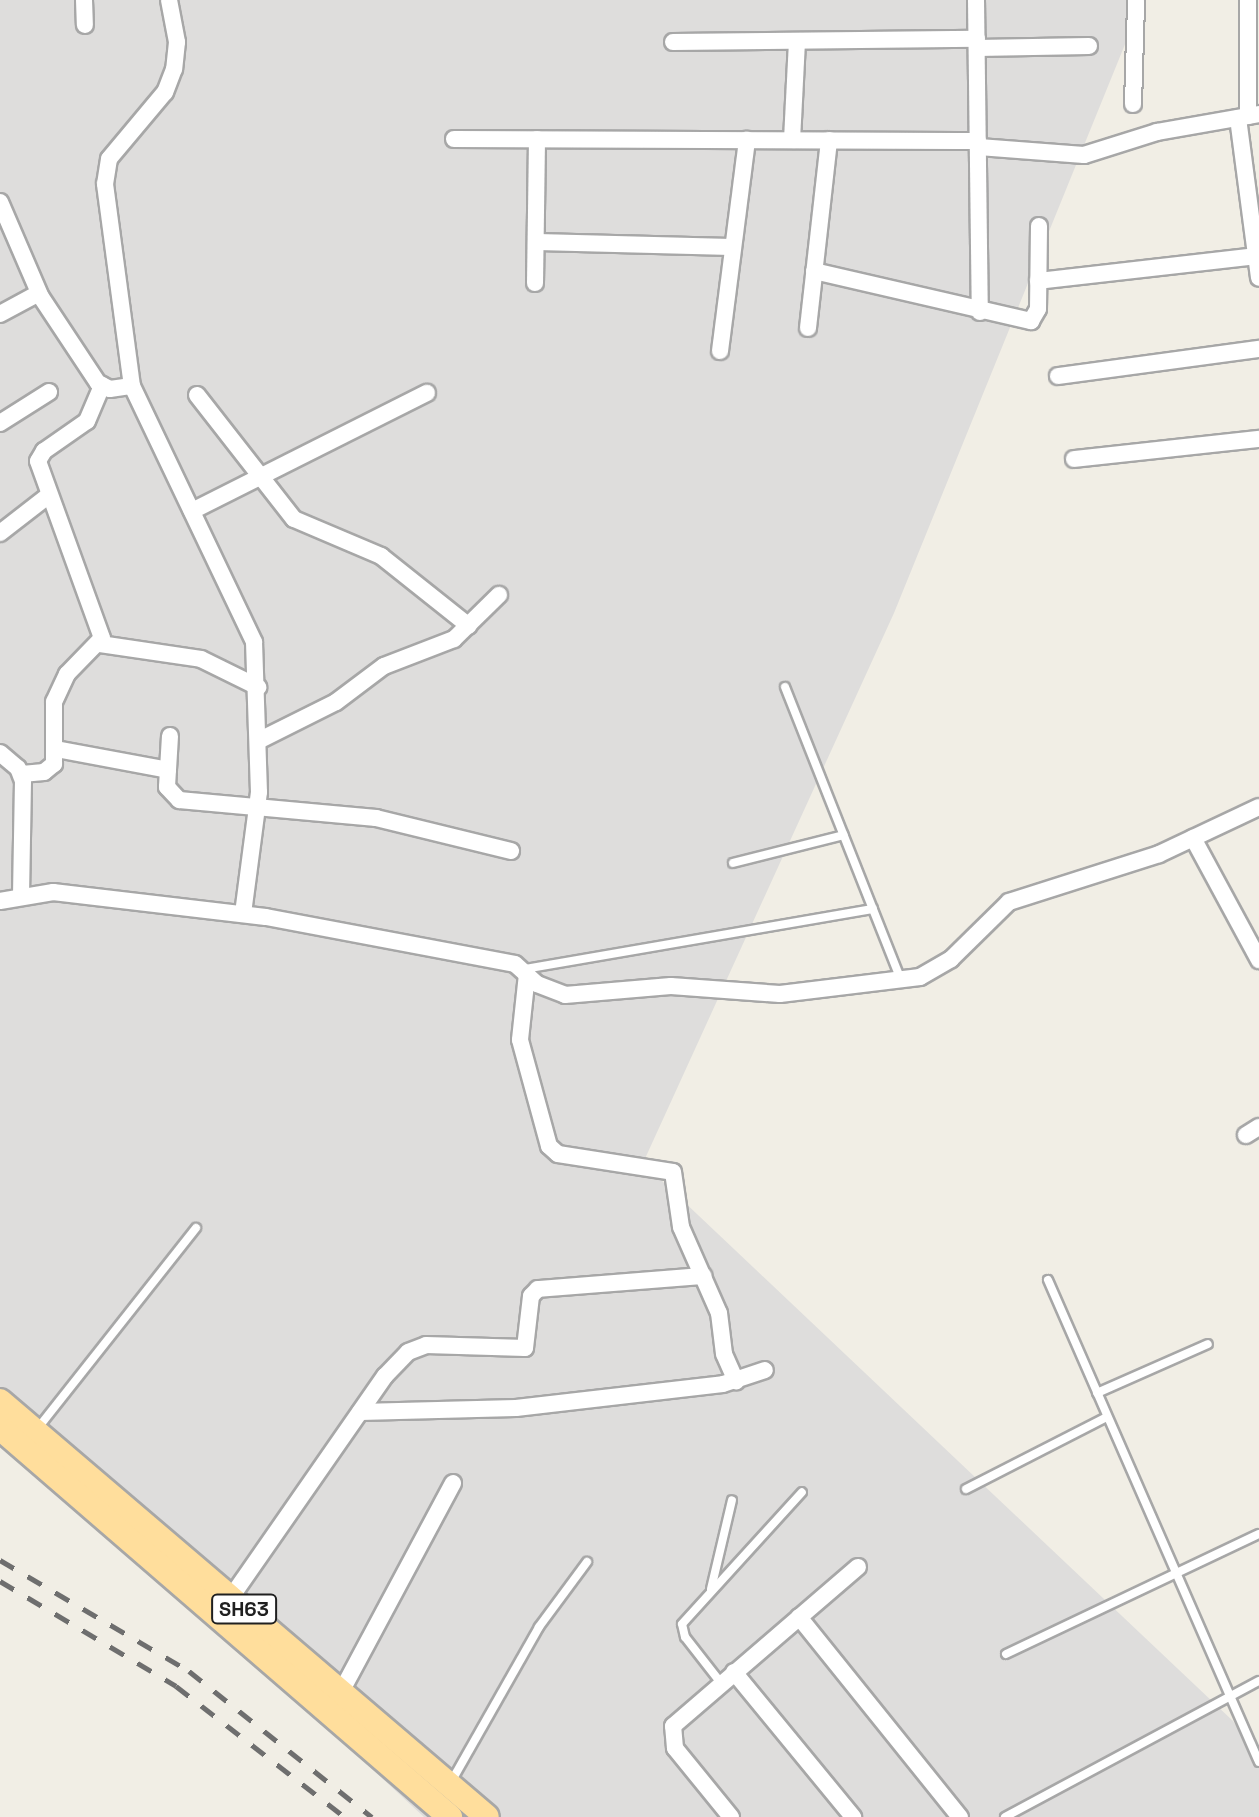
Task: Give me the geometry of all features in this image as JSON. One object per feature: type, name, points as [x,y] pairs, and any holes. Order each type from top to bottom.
[{"type":"main road","name":"SH63","points":[[0,1401],[450,1817]]},
{"type":"main road","name":"SH63","points":[[0,1428],[224,1608],[341,1692],[487,1817]]},
{"type":"street","points":[[84,0],[85,25]]},
{"type":"street","points":[[169,0],[177,42],[174,69],[165,92],[116,148],[106,171],[132,386],[254,642],[258,687],[257,810],[243,914]]},
{"type":"street","points":[[976,0],[980,312]]},
{"type":"street","points":[[1133,104],[1136,0]]},
{"type":"street","points":[[1248,0],[1248,116],[1259,278]]},
{"type":"street","points":[[792,140],[797,41]]},
{"type":"street","points":[[673,42],[1089,46]]},
{"type":"street","points":[[454,139],[829,140],[978,144],[1084,155],[1157,132],[1248,116]]},
{"type":"street","points":[[535,283],[537,139]]},
{"type":"street","points":[[720,351],[747,140]]},
{"type":"street","points":[[808,328],[829,140]]},
{"type":"street","points":[[0,202],[7,232],[39,293],[102,385]]},
{"type":"street","points":[[814,271],[980,312],[1031,321],[1038,309],[1039,226]]},
{"type":"street","points":[[536,242],[733,247]]},
{"type":"street","points":[[1038,281],[1256,256]]},
{"type":"street","points":[[0,314],[39,293]]},
{"type":"street","points":[[1058,376],[1259,349]]},
{"type":"street","points":[[102,385],[132,386]]},
{"type":"street","points":[[22,774],[50,769],[56,749],[54,702],[67,674],[100,644],[102,631],[49,495],[39,456],[87,421],[102,385]]},
{"type":"street","points":[[0,423],[49,392]]},
{"type":"street","points":[[192,511],[427,393]]},
{"type":"street","points":[[197,395],[259,478],[301,524],[381,556],[469,626]]},
{"type":"street","points":[[1074,459],[1259,439]]},
{"type":"street","points":[[0,533],[49,495]]},
{"type":"street","points":[[258,741],[336,702],[384,666],[454,639],[499,595]]},
{"type":"street","points":[[100,644],[201,659],[258,687]]},
{"type":"street","points":[[170,736],[167,787],[179,800],[257,810],[376,818],[511,851]]},
{"type":"street","points":[[56,749],[168,770]]},
{"type":"street","points":[[0,753],[22,774],[21,894]]},
{"type":"street","points":[[0,901],[21,894],[53,892],[243,914],[526,972],[565,995],[671,986],[765,995],[902,982],[937,970],[1017,898],[1193,838],[1259,807]]},
{"type":"street","points":[[1193,838],[1259,960]]},
{"type":"street","points":[[526,972],[520,1040],[549,1146],[558,1154],[673,1172],[681,1227],[719,1313],[724,1354],[736,1381]]},
{"type":"street","points":[[224,1608],[393,1366],[417,1348],[525,1348],[531,1296],[538,1289],[703,1276]]},
{"type":"street","points":[[360,1412],[516,1408],[736,1381],[765,1370]]},
{"type":"street","points":[[341,1692],[453,1483]]},
{"type":"street","points":[[731,1817],[675,1748],[670,1732],[858,1567]]},
{"type":"street","points":[[799,1617],[960,1817]]},
{"type":"street","points":[[728,1678],[853,1817]]},
{"type":"lane","points":[[785,687],[902,982]]},
{"type":"lane","points":[[733,863],[844,835]]},
{"type":"lane","points":[[526,972],[873,909]]},
{"type":"lane","points":[[35,1431],[196,1228]]},
{"type":"lane","points":[[1048,1280],[1259,1762]]},
{"type":"lane","points":[[1097,1393],[1208,1344]]},
{"type":"lane","points":[[966,1489],[1107,1417]]},
{"type":"lane","points":[[728,1678],[682,1630],[686,1618],[802,1492]]},
{"type":"lane","points":[[710,1592],[732,1500]]},
{"type":"lane","points":[[1006,1654],[1259,1534]]},
{"type":"lane","points":[[450,1785],[539,1627],[587,1562]]},
{"type":"lane","points":[[1005,1817],[1259,1681]]},
{"type":"shaded area","points":[[0,0],[1143,0],[894,613],[643,1163],[1233,1721],[1259,1761],[1259,1817],[424,1817],[0,1425]]},
{"type":"railway","points":[[0,1560],[189,1671],[372,1817]]},
{"type":"railway","points":[[0,1581],[176,1686],[345,1817]]}]
